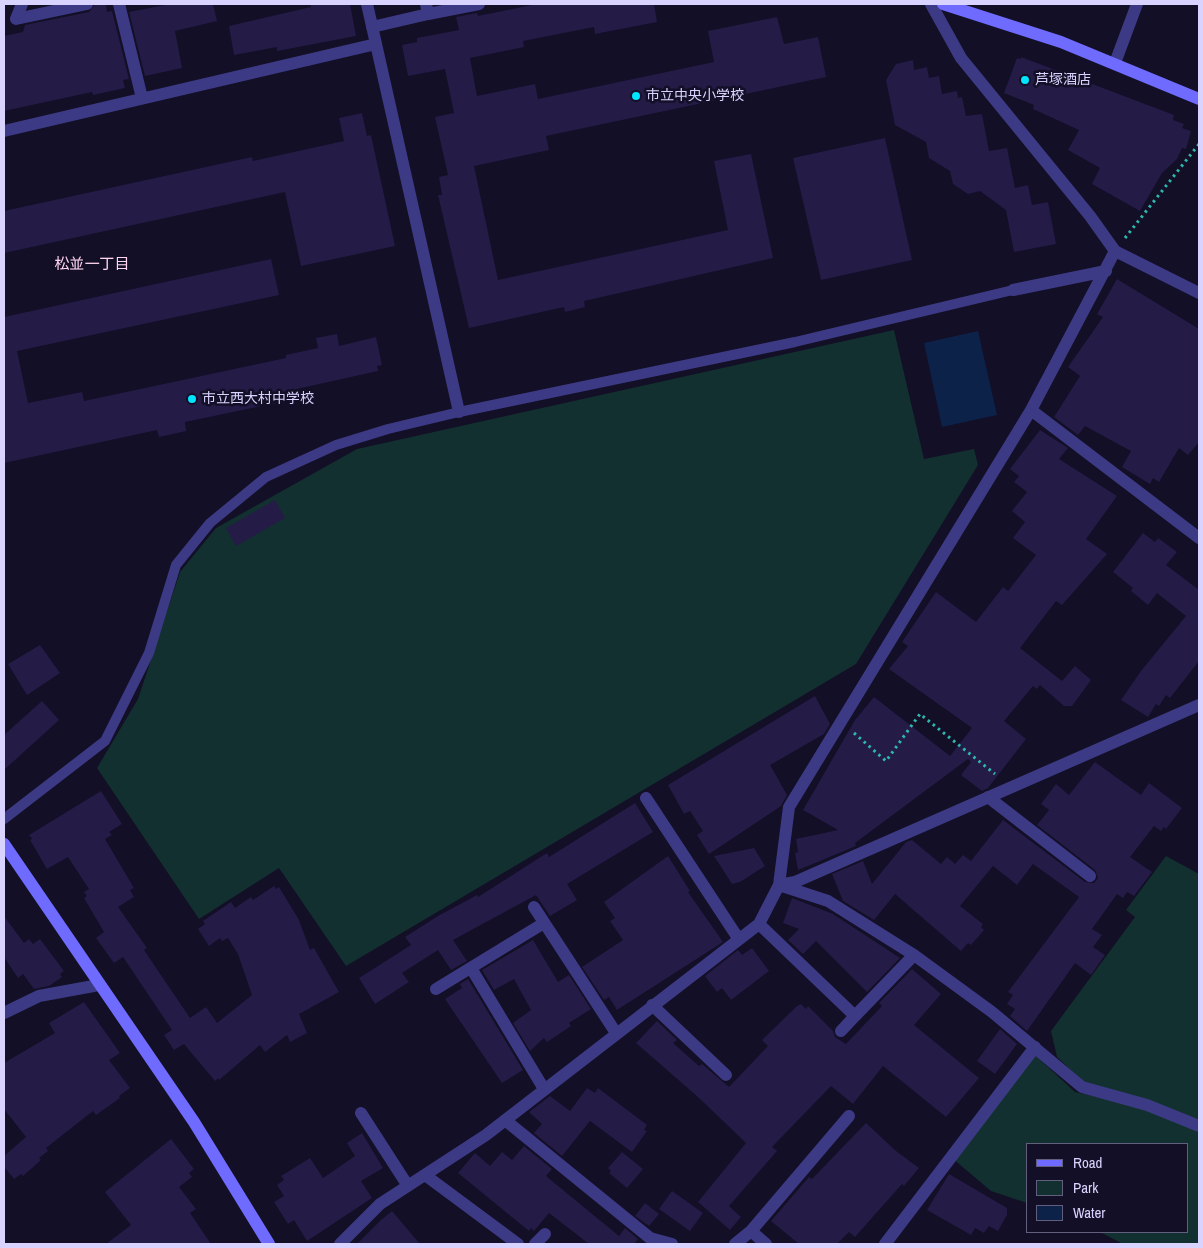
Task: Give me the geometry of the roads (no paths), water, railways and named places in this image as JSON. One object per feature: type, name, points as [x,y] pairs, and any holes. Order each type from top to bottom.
[{"type":"street","points":[[10,21],[22,4]]},
{"type":"street","points":[[10,21],[87,4]]},
{"type":"street","points":[[119,4],[142,98]]},
{"type":"street","points":[[367,4],[459,412]]},
{"type":"street","points":[[372,27],[427,9],[479,4]]},
{"type":"street","points":[[931,4],[961,58],[1090,216],[1114,251],[1199,293]]},
{"type":"street","points":[[943,4],[1061,42],[1199,99]]},
{"type":"street","points":[[1114,63],[1137,4]]},
{"type":"street","points":[[4,131],[376,44]]},
{"type":"street","points":[[340,1244],[380,1204],[486,1136],[738,938],[759,924],[779,885],[789,807],[1031,410],[1106,270],[1114,251]]},
{"type":"street","points":[[1013,290],[1106,270]]},
{"type":"street","points":[[1031,410],[1199,538]]},
{"type":"street","points":[[779,885],[795,882],[1199,705]]},
{"type":"street","points":[[988,797],[1090,876]]},
{"type":"street","points":[[646,798],[738,938]]},
{"type":"street","points":[[4,844],[194,1122],[269,1244]]},
{"type":"street","points":[[779,885],[828,901],[914,955],[992,1012],[1082,1087],[1148,1105],[1199,1126]]},
{"type":"street","points":[[534,907],[616,1033]]},
{"type":"street","points":[[436,989],[544,923]]},
{"type":"street","points":[[759,924],[855,1016]]},
{"type":"street","points":[[841,1031],[914,955]]},
{"type":"street","points":[[472,968],[544,1089]]},
{"type":"street","points":[[4,1013],[39,996],[100,985]]},
{"type":"street","points":[[652,1005],[726,1075]]},
{"type":"street","points":[[884,1244],[1035,1048]]},
{"type":"street","points":[[361,1113],[408,1186]]},
{"type":"street","points":[[735,1244],[751,1231],[848,1116]]},
{"type":"street","points":[[505,1120],[650,1238],[672,1244]]},
{"type":"street","points":[[425,1174],[518,1244]]},
{"type":"street","points":[[751,1231],[766,1244]]},
{"type":"street","points":[[535,1244],[544,1234]]},
{"type":"lane","points":[[4,819],[105,742],[149,653],[176,565],[210,523],[266,477],[336,445],[459,412],[795,342],[1013,290]]},
{"type":"water","points":[[978,331],[997,415],[942,427],[924,343]]},
{"type":"place","name":"芦塚酒店","points":[[1025,80]]},
{"type":"place","name":"市立中央小学校","points":[[636,96]]},
{"type":"place","name":"市立西大村中学校","points":[[192,399]]},
{"type":"district","name":"松並一丁目","points":[[92,265]]}]
